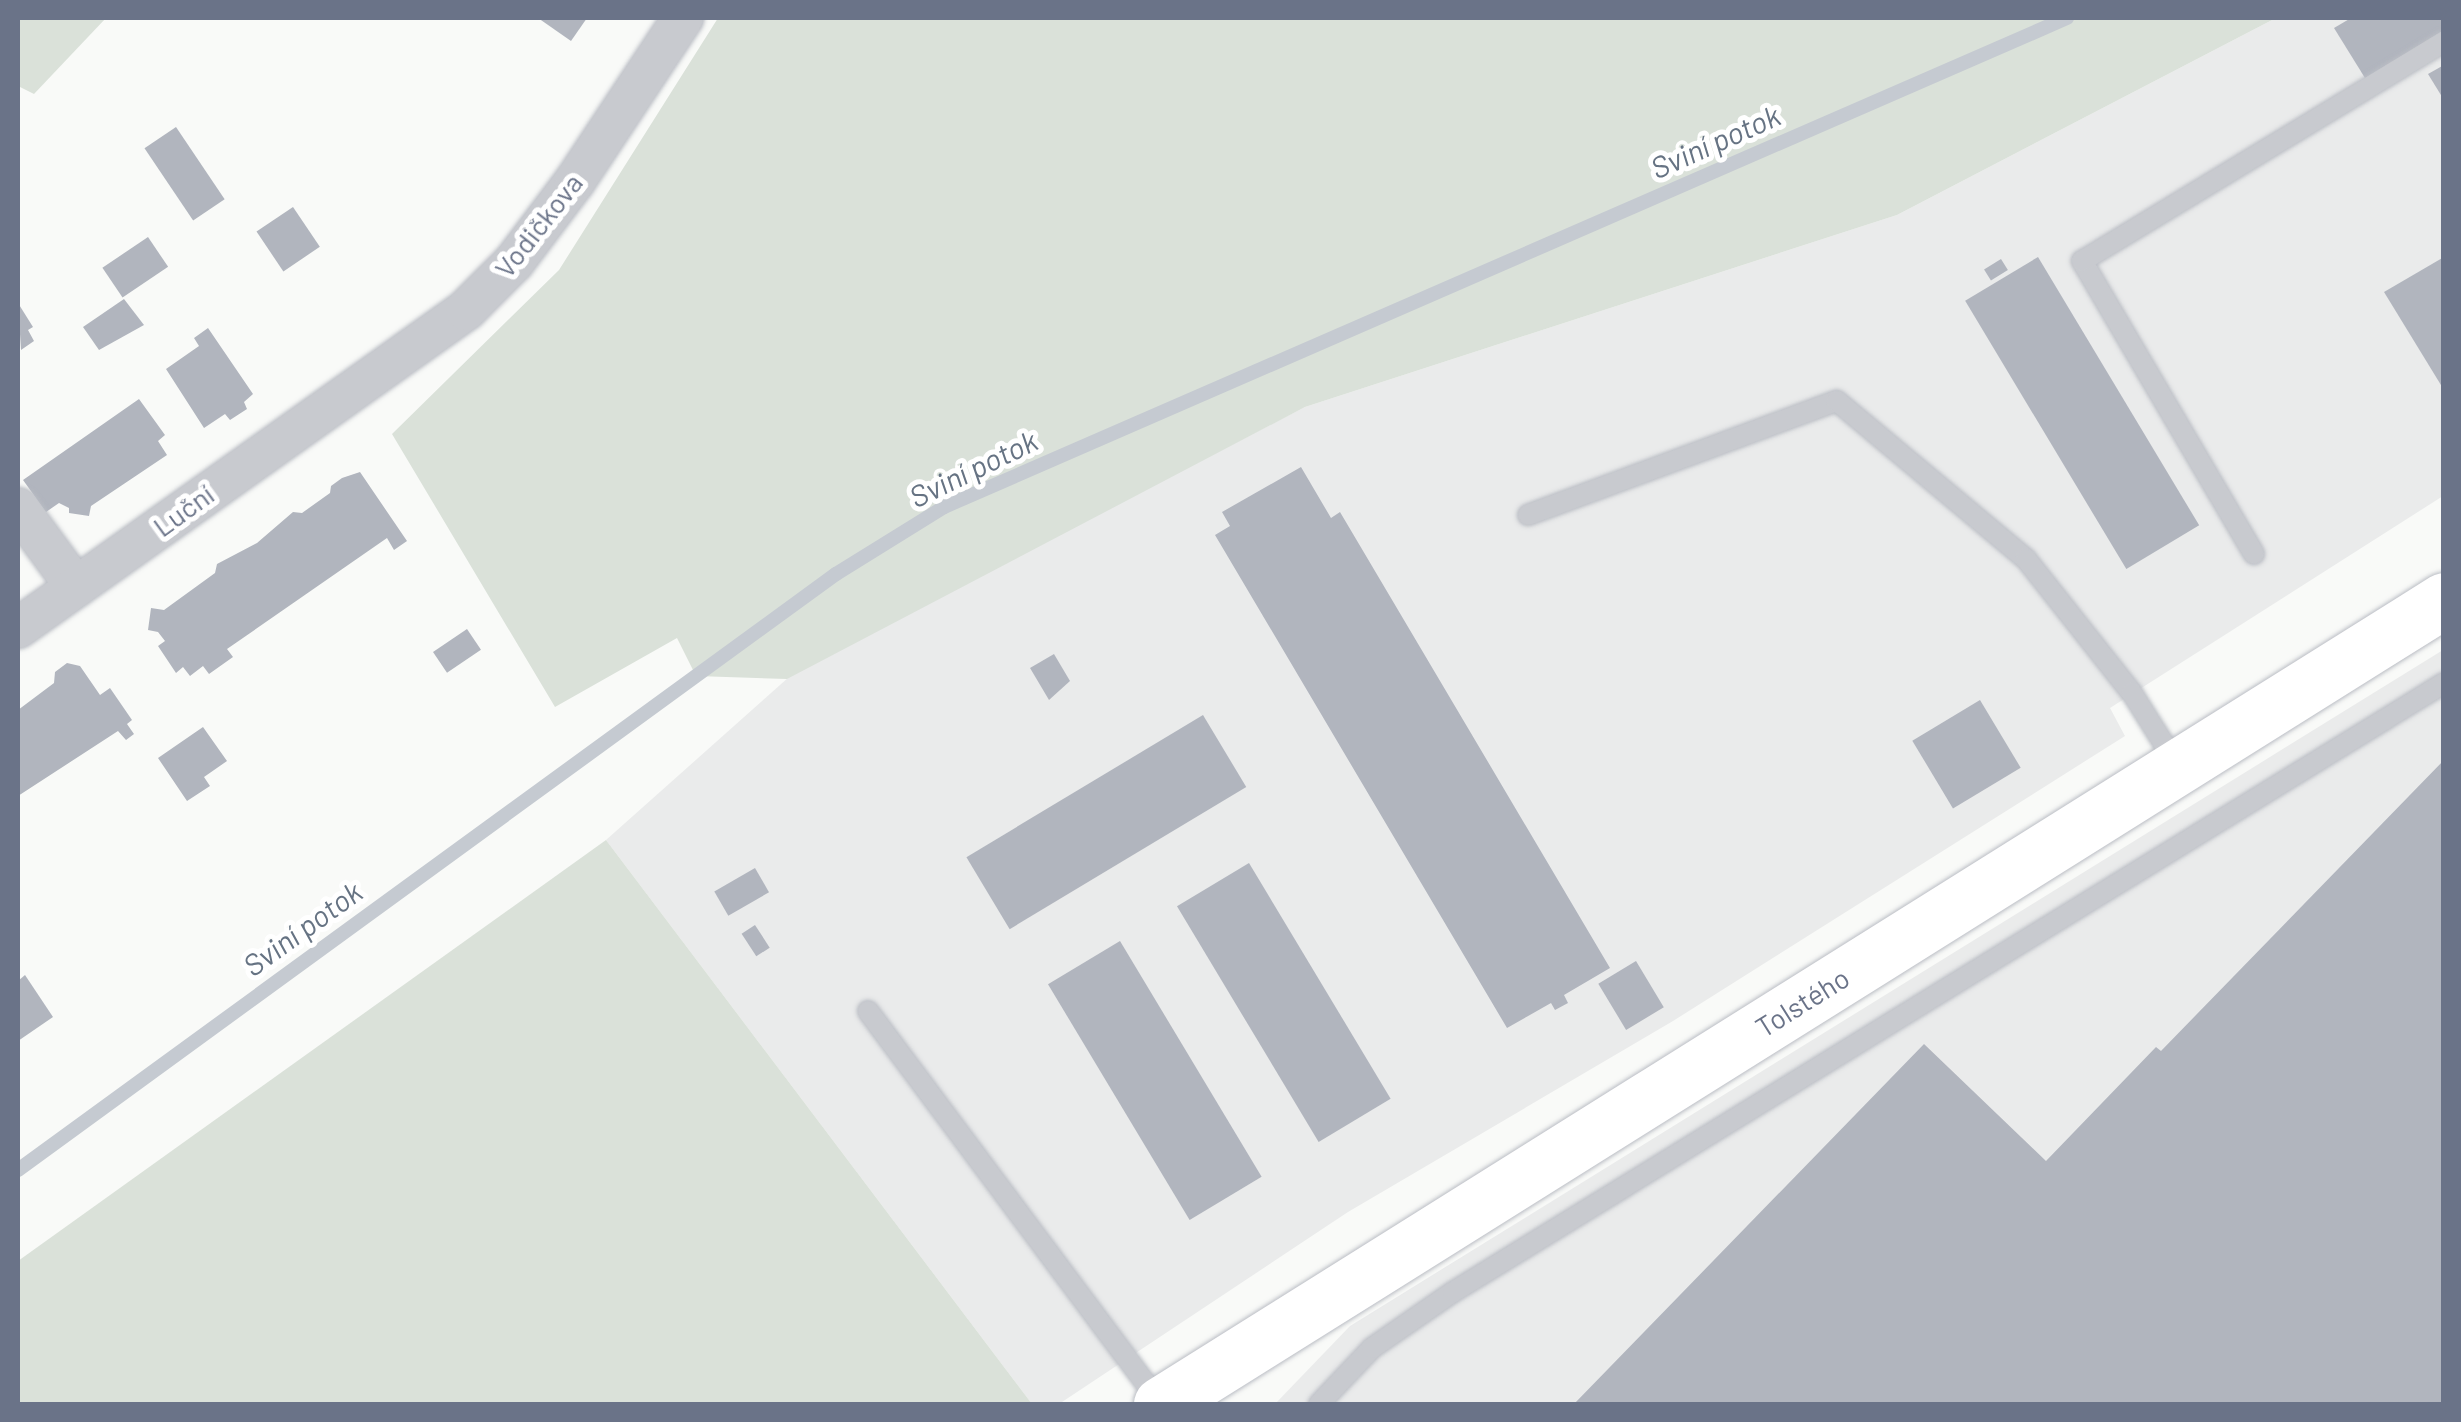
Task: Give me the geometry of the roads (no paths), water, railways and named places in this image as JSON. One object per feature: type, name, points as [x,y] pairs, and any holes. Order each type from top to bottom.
[{"type":"street","name":"Vodičkova","points":[[349,391],[466,310],[514,262],[575,181],[683,18]]},
{"type":"street","name":"Luční","points":[[18,628],[349,391]]},
{"type":"street","points":[[18,508],[76,587]]},
{"type":"street","name":"Tolstého","points":[[1161,1404],[2444,600]]},
{"type":"lane","points":[[2254,554],[2082,261],[2444,42]]},
{"type":"lane","points":[[1528,515],[1837,401],[2026,559],[2132,694],[2178,766]]},
{"type":"lane","points":[[1319,1404],[1372,1348],[1453,1292],[2444,684]]},
{"type":"lane","points":[[868,1011],[1161,1404]]},
{"type":"waterway","name":"Sviní potok","points":[[18,1170],[836,574],[944,507],[2067,18]]}]
